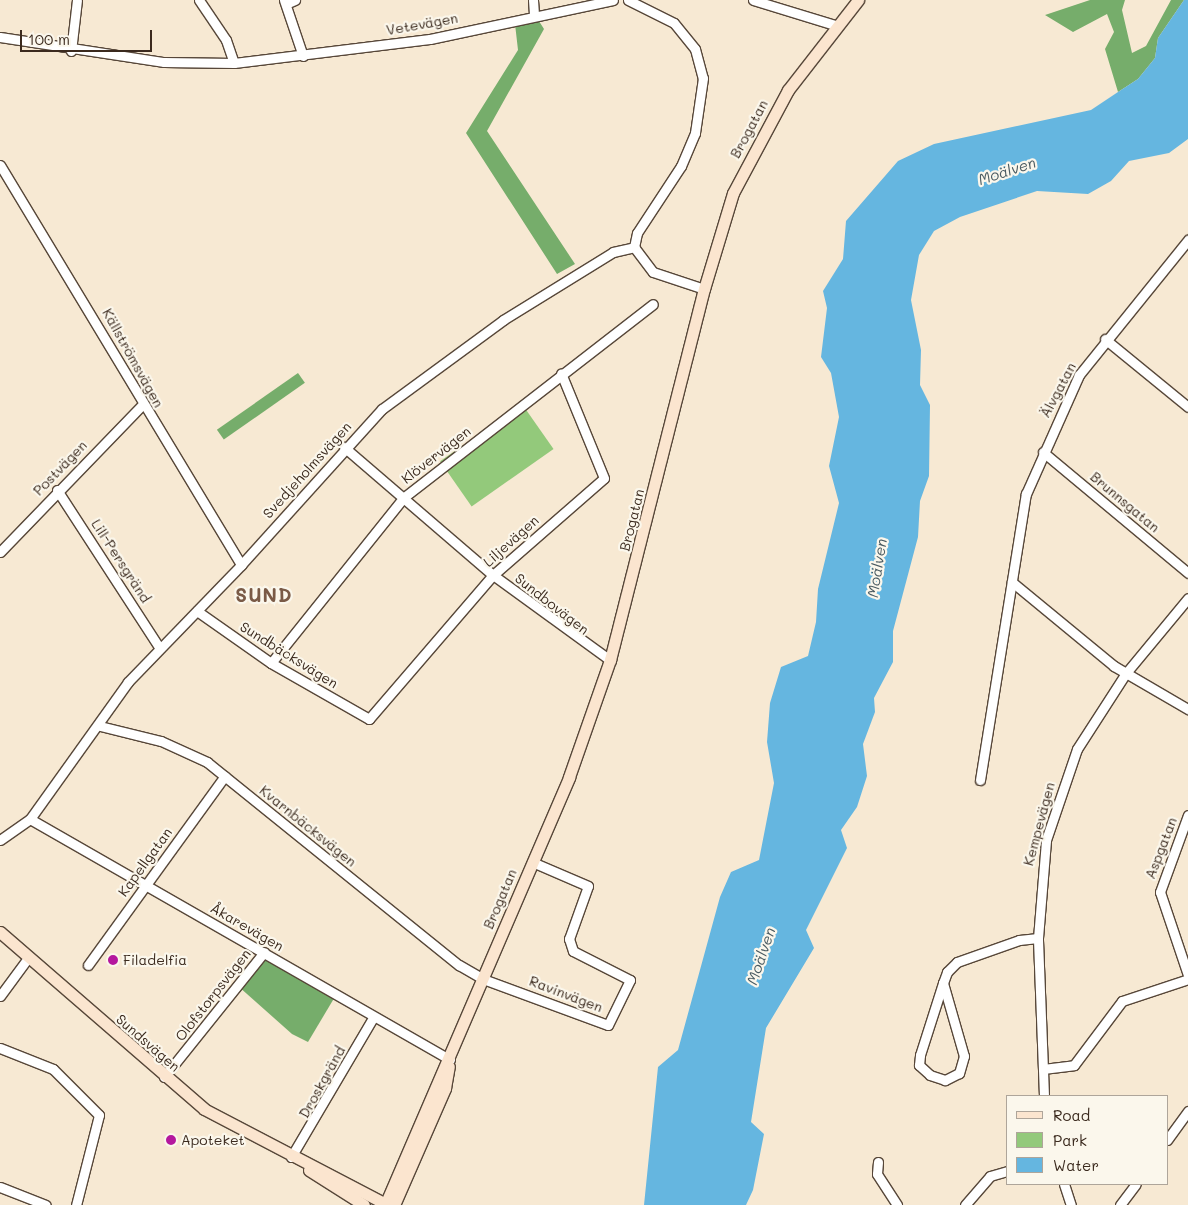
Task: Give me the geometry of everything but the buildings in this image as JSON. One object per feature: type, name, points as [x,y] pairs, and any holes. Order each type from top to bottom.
[{"type":"main road","name":"Brogatan","points":[[388,1205],[569,777],[610,660],[704,290],[733,193],[758,139],[835,25],[858,0]]},
{"type":"main road","name":"Sundsvägen","points":[[0,932],[164,1077],[222,1121],[291,1157]]},
{"type":"main road","points":[[291,1157],[388,1205]]},
{"type":"main road","points":[[291,1157],[364,1205]]},
{"type":"street","points":[[72,51],[77,0]]},
{"type":"street","points":[[199,0],[226,40],[234,63]]},
{"type":"street","points":[[295,0],[285,2],[303,56]]},
{"type":"street","points":[[533,0],[534,15]]},
{"type":"street","name":"Vetevägen","points":[[0,37],[72,51],[164,62],[234,63],[430,39],[534,15],[613,0]]},
{"type":"street","points":[[628,0],[674,23],[695,49],[703,78],[695,133],[681,166],[637,233],[634,247],[652,272],[704,290]]},
{"type":"street","points":[[753,0],[835,25]]},
{"type":"street","name":"Källströmsvägen","points":[[0,165],[107,336],[142,405],[242,565]]},
{"type":"street","name":"Älvgatan","points":[[980,780],[1012,582],[1021,511],[1072,386],[1106,339],[1188,240]]},
{"type":"street","name":"Svedjeholmsvägen","points":[[0,840],[30,819],[100,726],[128,682],[159,647],[242,565],[344,447],[382,409],[503,320],[593,262],[634,247]]},
{"type":"street","name":"Klövervägen","points":[[271,663],[403,498],[561,373],[653,304]]},
{"type":"street","points":[[1106,339],[1188,407]]},
{"type":"street","name":"Liljevägen","points":[[369,719],[493,575],[604,478],[561,373]]},
{"type":"street","name":"Postvägen","points":[[0,552],[142,405]]},
{"type":"street","name":"Sundbovägen","points":[[344,447],[493,575],[610,660]]},
{"type":"street","name":"Brunnsgatan","points":[[1044,452],[1188,573]]},
{"type":"street","name":"Lill-Persgränd","points":[[58,490],[159,647]]},
{"type":"street","points":[[1012,582],[1126,673],[1188,708]]},
{"type":"street","name":"Kempevägen","points":[[1044,1095],[1038,938],[1042,864],[1065,781],[1077,749],[1126,673],[1188,598]]},
{"type":"street","name":"Sundbäcksvägen","points":[[197,611],[271,663],[369,719]]},
{"type":"street","name":"Kvarnbäcksvägen","points":[[100,726],[161,741],[225,776],[459,965],[483,979]]},
{"type":"street","name":"Kapellgatan","points":[[88,964],[225,776]]},
{"type":"street","name":"Aspgatan","points":[[1188,815],[1160,892],[1188,977]]},
{"type":"street","name":"Åkarevägen","points":[[30,819],[450,1060]]},
{"type":"street","name":"Ravinvägen","points":[[483,979],[608,1025],[630,980],[573,951],[569,939],[588,886],[532,862]]},
{"type":"street","points":[[943,983],[964,1056],[959,1073],[945,1080],[930,1075],[920,1065],[943,983],[957,962],[1019,940],[1038,938]]},
{"type":"street","name":"Olofstorpsvägen","points":[[164,1077],[264,952]]},
{"type":"street","points":[[0,996],[28,958]]},
{"type":"street","points":[[1043,1069],[1074,1065],[1122,1001],[1188,977]]},
{"type":"street","name":"Droskgränd","points":[[291,1157],[374,1018]]},
{"type":"street","points":[[0,1048],[53,1069],[99,1115],[76,1205]]},
{"type":"street","points":[[1168,1139],[1188,1111]]},
{"type":"street","points":[[878,1162],[877,1174],[897,1205]]},
{"type":"street","points":[[965,1205],[990,1176],[1006,1171]]},
{"type":"street","points":[[1064,1185],[1071,1205]]},
{"type":"street","points":[[1120,1205],[1135,1185]]},
{"type":"street","points":[[0,1187],[46,1205]]},
{"type":"green space","points":[[1090,0],[1125,0],[1122,10],[1132,53],[1146,46],[1171,0],[1184,0],[1158,38],[1155,58],[1138,79],[1118,92],[1105,49],[1114,32],[1107,14],[1073,32],[1045,15]]},
{"type":"green space","points":[[537,18],[544,29],[487,131],[575,264],[557,274],[466,133],[518,50],[515,24]]},
{"type":"green space","points":[[298,373],[305,383],[224,440],[217,430]]},
{"type":"green space","points":[[522,404],[554,449],[472,506],[440,461]]},
{"type":"green space","points":[[264,952],[336,995],[308,1042],[292,1034],[238,986]]},
{"type":"water","name":"Moälven","points":[[1184,0],[1188,0],[1188,139],[1169,153],[1129,161],[1111,181],[1088,194],[1037,191],[960,217],[934,231],[919,255],[911,300],[921,350],[920,385],[930,405],[929,476],[920,501],[918,537],[893,631],[893,662],[874,698],[875,712],[863,744],[867,776],[857,807],[841,830],[847,848],[806,930],[814,948],[766,1028],[751,1122],[764,1134],[753,1190],[746,1205],[644,1205],[658,1067],[678,1050],[720,897],[731,872],[759,860],[774,783],[767,742],[770,703],[781,667],[808,656],[816,622],[818,589],[839,503],[829,466],[839,417],[831,373],[821,357],[827,308],[823,291],[843,259],[846,221],[898,161],[934,144],[1091,110],[1138,79],[1155,58],[1158,38]]},
{"type":"place","name":"Filadelfia","points":[[113,960]]},
{"type":"place","name":"Apoteket","points":[[171,1140]]},
{"type":"district","name":"SUND","points":[[264,595]]}]
